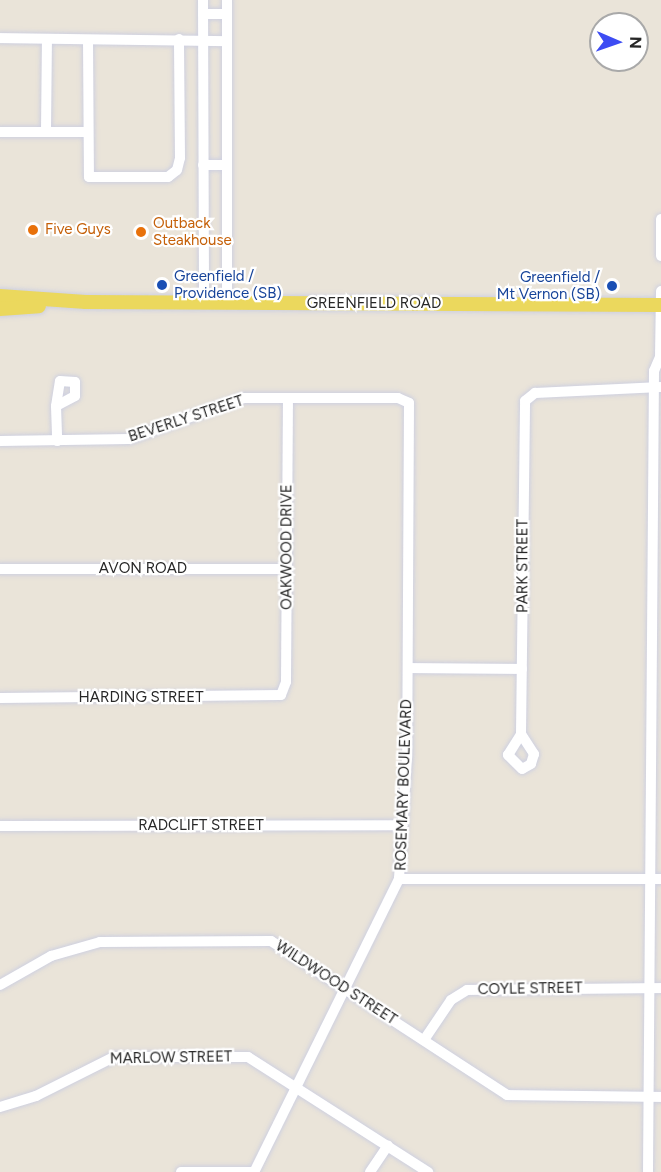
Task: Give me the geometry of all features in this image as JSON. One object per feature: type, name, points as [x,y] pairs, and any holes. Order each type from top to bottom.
[{"type":"main road","name":"GREENFIELD ROAD","points":[[0,296],[86,302],[661,305]]},
{"type":"main road","name":"GREENFIELD ROAD","points":[[0,309],[86,302]]},
{"type":"street","points":[[203,0],[204,303]]},
{"type":"street","points":[[227,0],[227,303]]},
{"type":"street","points":[[203,14],[227,14]]},
{"type":"street","points":[[0,38],[227,41]]},
{"type":"street","points":[[46,131],[47,39]]},
{"type":"street","points":[[88,40],[89,177],[168,177],[177,170],[179,39]]},
{"type":"street","points":[[0,132],[88,132]]},
{"type":"street","points":[[203,165],[227,165]]},
{"type":"street","points":[[661,219],[661,256]]},
{"type":"street","points":[[648,1172],[649,1097],[656,988],[658,387],[661,291]]},
{"type":"street","name":"PARK STREET","points":[[521,734],[526,399],[535,393],[658,387]]},
{"type":"street","name":"OAKWOOD DRIVE","points":[[281,695],[286,569],[288,398]]},
{"type":"street","name":"BEVERLY STREET","points":[[0,441],[129,439],[238,399],[408,400]]},
{"type":"street","name":"ROSEMARY BOULEVARD","points":[[253,1172],[399,879],[408,668],[408,400]]},
{"type":"street","points":[[56,406],[57,441]]},
{"type":"street","name":"AVON ROAD","points":[[0,569],[286,569]]},
{"type":"street","points":[[408,668],[522,669]]},
{"type":"street","name":"HARDING STREET","points":[[0,698],[281,695]]},
{"type":"street","name":"RADCLIFT STREET","points":[[0,826],[401,825]]},
{"type":"street","points":[[399,879],[656,879]]},
{"type":"street","name":"WILDWOOD STREET","points":[[0,985],[41,960],[88,944],[262,939],[284,946],[512,1096],[661,1097]]},
{"type":"street","name":"COYLE STREET","points":[[424,1040],[451,1000],[467,990],[656,988]]},
{"type":"street","name":"MARLOW STREET","points":[[0,1107],[36,1096],[114,1057],[248,1057],[297,1084],[428,1172]]},
{"type":"street","points":[[370,1172],[388,1145]]},
{"type":"street","points":[[181,1172],[253,1172]]},
{"type":"place","name":"Five Guys","points":[[33,230]]},
{"type":"place","name":"Outback Steakhouse","points":[[141,232]]},
{"type":"place","name":"Greenfield / Providence (SB)","points":[[162,285]]},
{"type":"place","name":"Greenfield / Mt Vernon (SB)","points":[[612,286]]}]
